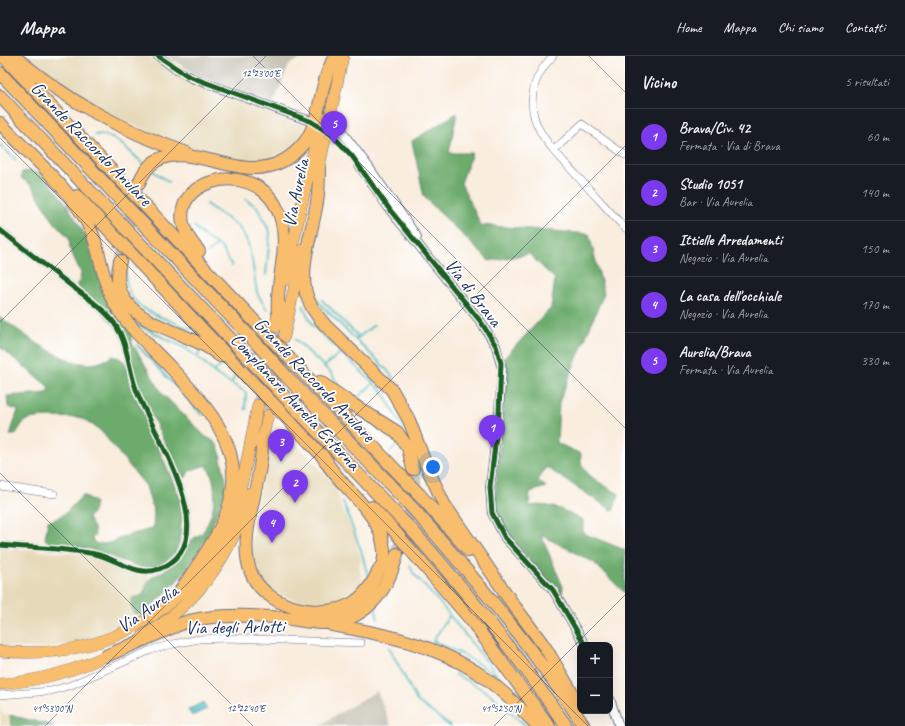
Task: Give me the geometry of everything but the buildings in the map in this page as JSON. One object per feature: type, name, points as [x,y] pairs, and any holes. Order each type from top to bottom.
[{"type":"highway","points":[[3,56],[420,495],[510,598]]},
{"type":"highway","points":[[14,56],[50,86],[87,109],[143,137],[196,156],[250,168],[268,167],[290,156],[303,144],[310,132],[326,78],[337,56]]},
{"type":"highway","name":"Via Aurelia","points":[[284,337],[330,116],[337,56]]},
{"type":"highway","name":"Via Aurelia","points":[[275,327],[337,56]]},
{"type":"highway","name":"Grande Raccordo Anulare","points":[[0,73],[416,512],[500,610],[531,650],[584,726]]},
{"type":"highway","name":"Grande Raccordo Anulare","points":[[0,96],[412,530],[464,590],[510,647],[566,726]]},
{"type":"highway","name":"Complanare Aurelia Esterna","points":[[0,116],[397,534],[471,620],[549,726]]},
{"type":"highway","points":[[0,123],[76,204],[92,233],[105,279],[116,307],[130,325],[206,406],[218,423],[227,442],[231,455],[234,475],[228,510],[214,539],[178,596]]},
{"type":"highway","points":[[141,179],[160,160],[178,155],[196,156]]},
{"type":"highway","points":[[319,168],[317,202],[305,269],[305,287],[308,300],[317,316],[325,325],[380,376],[392,390],[409,420],[426,465],[444,504],[545,647],[577,701]]},
{"type":"highway","points":[[257,324],[239,297],[192,244],[185,231],[182,214],[188,198],[197,188],[210,182],[233,180],[254,185],[268,195],[277,209],[282,221],[284,243],[277,295],[278,313]]},
{"type":"highway","points":[[120,261],[118,275],[121,289],[126,300],[135,312],[151,322],[203,344],[247,377]]},
{"type":"highway","points":[[294,363],[349,402],[393,428],[406,444],[413,469]]},
{"type":"highway","name":"Via Aurelia","points":[[0,651],[36,653],[59,651],[90,645],[119,635],[141,624],[178,596],[204,566],[221,539],[232,516],[258,404]]},
{"type":"highway","name":"Via Aurelia","points":[[0,684],[57,675],[106,656],[168,620],[192,598],[212,574],[226,553],[244,513],[253,483],[268,415]]},
{"type":"highway","points":[[262,438],[262,465],[246,544],[248,562],[254,580],[262,590],[274,599],[303,609],[319,611],[334,610],[352,604],[359,599],[376,576],[383,563],[384,557],[383,543],[378,529],[367,512],[335,476],[322,455]]},
{"type":"highway","points":[[322,623],[343,620],[367,608],[386,586],[397,554]]},
{"type":"highway","points":[[106,656],[183,623],[196,619],[271,617],[322,623],[380,634],[410,642],[444,655],[487,680],[538,726]]},
{"type":"highway","points":[[585,714],[591,726]]},
{"type":"street","points":[[158,56],[177,70],[192,78],[310,121]]},
{"type":"street","points":[[553,56],[539,74],[532,101],[533,115],[537,126],[554,150],[625,228]]},
{"type":"street","points":[[330,116],[368,166],[415,233],[421,249]]},
{"type":"street","points":[[554,150],[582,124],[625,156]]},
{"type":"street","name":"Via di Brava","points":[[358,164],[390,210],[481,322],[496,346],[502,369],[500,412],[490,487],[489,502],[492,513],[505,538],[553,590],[583,642]]},
{"type":"street","points":[[0,230],[89,299],[117,326],[125,343],[132,379],[138,396],[182,489],[188,516],[186,538],[179,553],[165,566],[151,571],[134,569],[105,557],[88,553],[0,545]]},
{"type":"street","points":[[0,486],[54,494]]},
{"type":"street","name":"Via degli Arlotti","points":[[0,696],[51,691],[71,685],[151,650],[199,639],[227,638],[361,643]]},
{"type":"street","points":[[613,708],[619,726]]},
{"type":"shaded area","points":[[18,56],[150,56],[175,75],[195,84],[306,126],[300,138],[290,148],[276,156],[261,163],[236,161],[194,149],[97,111]]},
{"type":"shaded area","points":[[167,56],[305,56],[289,65],[273,104],[195,74]]},
{"type":"shaded area","points":[[275,422],[336,486],[341,508],[355,534],[361,560],[359,567],[364,587],[347,601],[335,605],[318,606],[303,604],[269,589],[254,568],[250,553],[256,508]]},
{"type":"shaded area","points":[[0,548],[86,555],[151,577],[146,584],[144,595],[134,613],[142,615],[125,627],[96,639],[41,649],[0,646]]},
{"type":"shaded area","points":[[377,691],[391,726],[318,726]]},
{"type":"shaded area","points":[[0,699],[2,714],[10,715],[11,726],[0,726]]},
{"type":"green space","points":[[457,113],[449,153],[472,153],[461,183],[481,225],[589,234],[604,293],[559,402],[557,443],[581,454],[583,467],[588,473],[600,483],[619,494],[613,511],[546,467],[538,481],[546,487],[530,492],[529,506],[551,506],[569,513],[583,520],[583,533],[625,550],[625,593],[593,562],[541,535],[563,587],[562,593],[544,579],[507,532],[496,511],[496,484],[503,413],[505,357],[551,308],[555,279],[529,254],[489,261],[424,197],[412,141]]},
{"type":"green space","points":[[31,171],[45,177],[65,202],[82,229],[107,302],[131,332],[132,343],[162,393],[206,437],[211,439],[216,444],[219,450],[226,487],[206,538],[198,553],[178,579],[155,604],[142,615],[134,613],[131,605],[132,598],[144,595],[145,588],[150,579],[171,565],[188,544],[203,532],[213,507],[213,480],[206,465],[189,471],[184,478],[179,471],[136,384],[130,351],[122,333],[76,285],[80,280],[81,273],[70,249],[69,238],[54,222],[31,185],[21,178],[22,172]]},
{"type":"green space","points":[[0,317],[42,346],[66,359],[93,364],[99,363],[113,356],[125,362],[128,369],[130,382],[180,498],[182,518],[179,543],[175,553],[161,566],[143,568],[89,549],[51,545],[45,539],[48,521],[59,518],[83,495],[95,502],[93,512],[88,518],[94,528],[95,535],[92,539],[97,544],[109,543],[153,528],[154,514],[146,486],[100,430],[80,417],[35,418],[24,422],[15,435],[10,435],[18,410],[8,407],[7,396],[47,393],[49,387],[0,347]]},
{"type":"green space","points":[[10,715],[54,726],[11,726]]},
{"type":"water","points":[[203,702],[207,709],[192,716],[188,710]]},
{"type":"waterway","points":[[95,135],[109,136],[122,144],[144,164]]},
{"type":"waterway","points":[[0,145],[16,160]]},
{"type":"waterway","points":[[153,171],[169,182]]},
{"type":"waterway","points":[[245,199],[257,207],[270,232],[266,275]]},
{"type":"waterway","points":[[206,204],[238,226],[247,240],[252,260],[257,293],[267,310]]},
{"type":"waterway","points":[[194,226],[202,235],[221,247],[232,266]]},
{"type":"waterway","points":[[318,235],[312,262],[312,281],[316,298],[321,305],[387,370],[393,378]]},
{"type":"waterway","points":[[208,253],[217,245]]},
{"type":"waterway","points":[[126,278],[131,295],[142,307],[157,316],[186,328],[194,329]]},
{"type":"waterway","points":[[322,300],[359,337]]},
{"type":"waterway","points":[[303,306],[313,326],[382,391],[403,428]]},
{"type":"waterway","points":[[136,326],[138,325],[185,348],[217,375],[244,391],[246,393],[245,409],[247,409]]},
{"type":"waterway","points":[[355,340],[374,325]]},
{"type":"waterway","points":[[295,339],[332,374],[342,391]]},
{"type":"waterway","points":[[137,345],[202,415]]},
{"type":"waterway","points":[[197,357],[202,348]]},
{"type":"waterway","points":[[324,367],[341,352]]},
{"type":"waterway","points":[[213,372],[222,365]]},
{"type":"waterway","points":[[232,383],[234,377]]},
{"type":"waterway","points":[[358,398],[373,383]]},
{"type":"waterway","points":[[390,452],[399,444]]},
{"type":"waterway","points":[[343,502],[361,550],[369,580]]},
{"type":"waterway","points":[[410,565],[413,573],[439,602],[498,676],[521,701]]},
{"type":"waterway","points":[[375,606],[378,619]]},
{"type":"waterway","points":[[449,616],[433,641],[464,655],[496,675]]},
{"type":"waterway","points":[[389,647],[417,701],[450,726]]},
{"type":"waterway","points":[[455,674],[489,693],[526,726]]},
{"type":"tunnel","points":[[324,129],[337,139],[358,164]]},
{"type":"tunnel","points":[[120,261],[139,183]]},
{"type":"tunnel","points":[[258,405],[275,327]]},
{"type":"tunnel","points":[[268,415],[283,343]]},
{"type":"tunnel","points":[[397,554],[410,512],[414,490],[413,469]]},
{"type":"cycle path","points":[[158,56],[188,76],[310,121],[331,134],[352,156],[390,210],[481,322],[496,346],[501,363],[499,412],[490,487],[492,513],[505,538],[553,590],[583,642]]},
{"type":"cycle path","points":[[0,230],[97,305],[107,314],[117,328],[125,346],[135,387],[170,462],[180,488],[187,513],[187,537],[178,556],[159,569],[151,571],[136,570],[99,555],[88,553],[0,545]]},
{"type":"place","name":"Aurelia/Brava","points":[[334,144]]},
{"type":"place","name":"Brava/Civ. 42","points":[[492,448]]},
{"type":"place","name":"Ittielle Arredamenti","points":[[281,462]]},
{"type":"place","name":"Studio 1051","points":[[295,503]]},
{"type":"place","name":"La casa dell'occhiale","points":[[272,543]]}]
